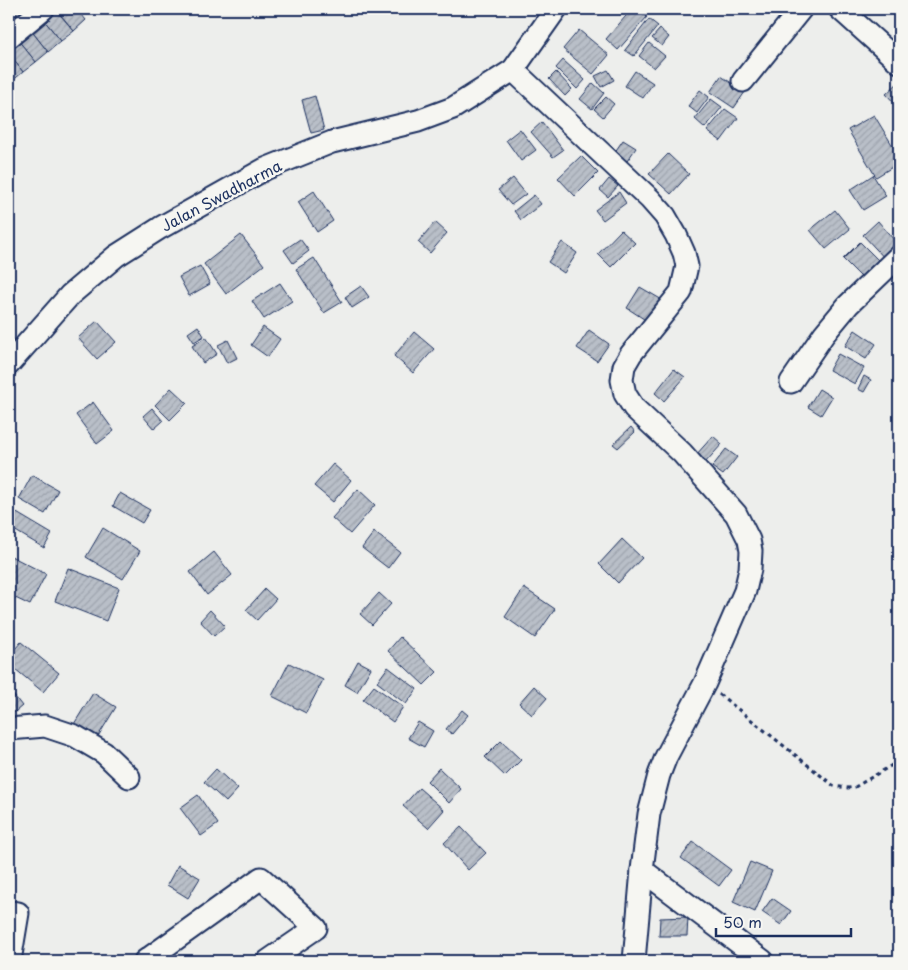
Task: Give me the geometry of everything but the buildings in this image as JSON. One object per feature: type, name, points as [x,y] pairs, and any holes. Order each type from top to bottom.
[{"type":"street","points":[[9,37],[43,9]]},
{"type":"street","name":"Jalan Swadharma","points":[[9,364],[70,295],[116,256],[160,228],[264,169],[332,142],[418,121],[453,108],[513,70],[556,9]]},
{"type":"street","points":[[744,81],[801,9]]},
{"type":"street","points":[[840,9],[899,62]]},
{"type":"street","points":[[513,70],[650,199],[672,227],[684,253],[687,266],[682,292],[631,354],[624,366],[622,380],[625,394],[634,408],[688,460],[736,514],[749,540],[752,551],[746,591],[705,682],[666,757],[659,775],[649,814],[634,961]]},
{"type":"street","points":[[792,382],[824,334],[848,305],[899,256]]},
{"type":"street","points":[[9,729],[45,726],[75,736],[104,753],[129,777]]},
{"type":"street","points":[[642,870],[763,961]]},
{"type":"street","points":[[145,961],[261,878],[316,928],[268,961]]},
{"type":"street","points":[[9,912],[18,913],[10,961]]},
{"type":"path","points":[[705,682],[834,786],[848,788],[855,786],[899,761]]}]
